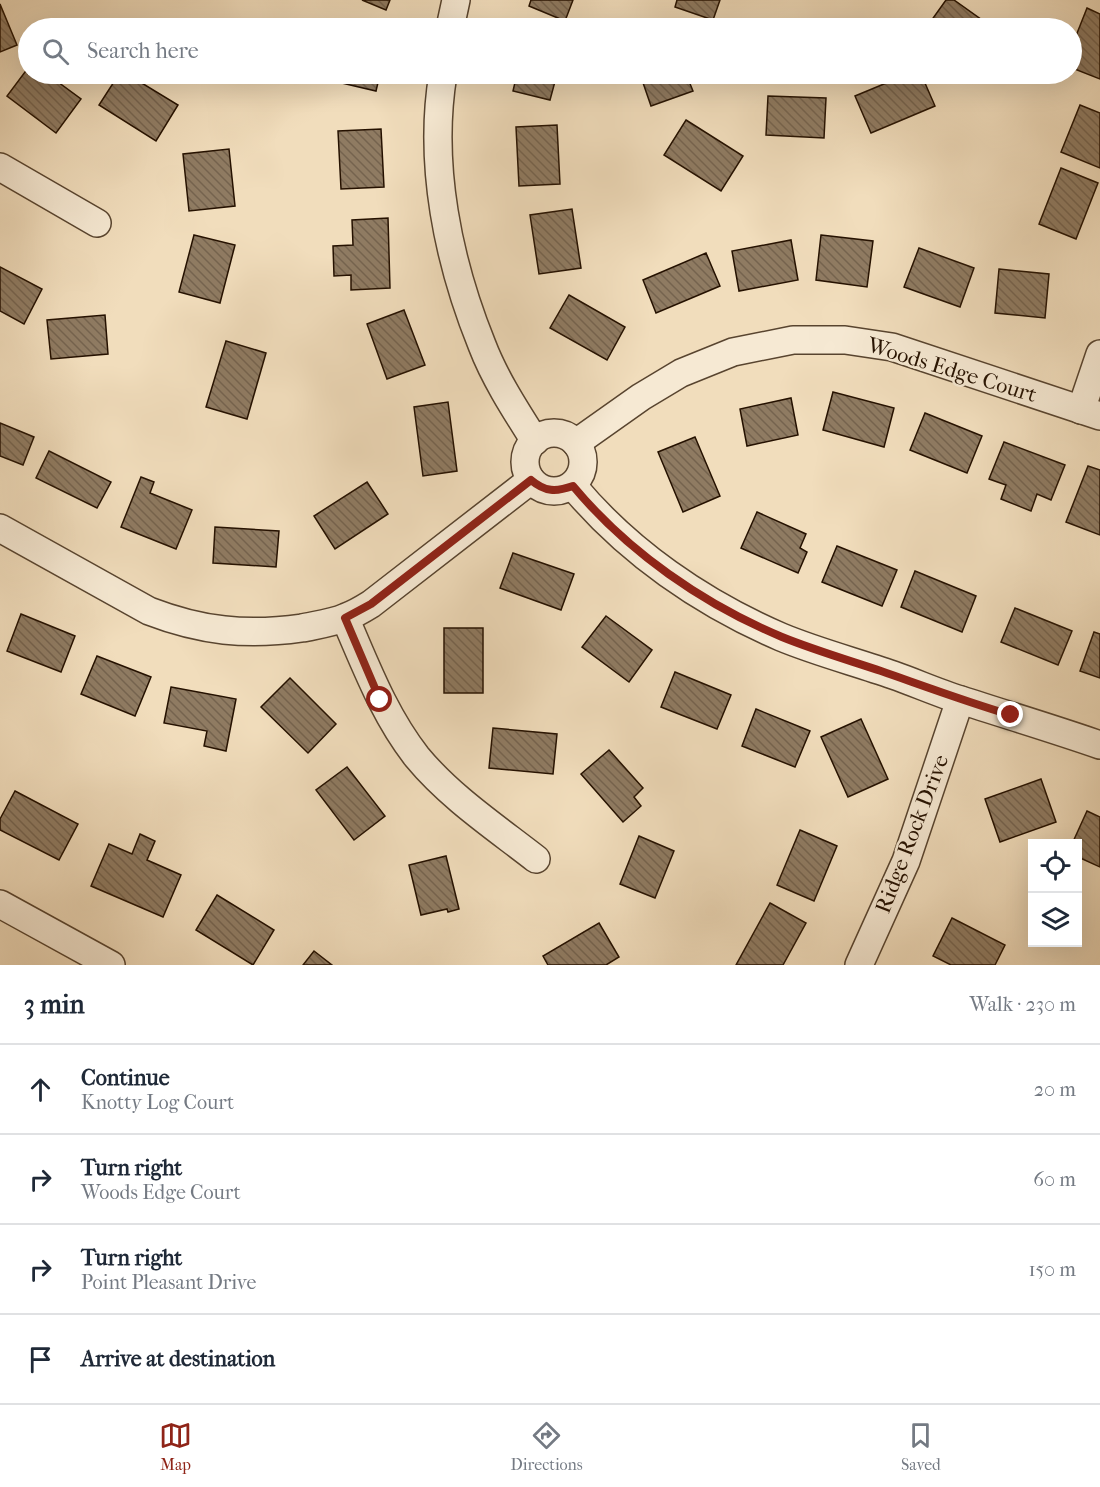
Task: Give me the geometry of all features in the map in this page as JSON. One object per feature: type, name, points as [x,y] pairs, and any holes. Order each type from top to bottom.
[{"type":"street","points":[[452,18],[456,0]]},
{"type":"street","points":[[442,84],[439,120],[439,170],[453,259],[482,346],[535,441]]},
{"type":"street","points":[[0,166],[97,223]]},
{"type":"street","name":"Woods Edge Court","points":[[576,443],[641,397],[681,373],[733,352],[793,340],[845,340],[892,347],[1091,413]]},
{"type":"street","points":[[1091,413],[1100,354]]},
{"type":"street","points":[[552,433],[569,438],[576,443],[583,460],[582,470],[573,486],[555,491],[546,490],[531,480],[525,464],[530,447],[535,441],[552,433]]},
{"type":"street","points":[[0,528],[149,611],[193,626],[239,632],[281,631],[345,618],[371,604],[531,480]]},
{"type":"street","points":[[573,486],[629,543],[669,574],[748,622],[784,638],[960,700],[1100,745]]},
{"type":"street","points":[[345,618],[380,700],[417,756],[455,796],[536,859]]},
{"type":"street","name":"Ridge Rock Drive","points":[[859,965],[906,861],[960,700]]},
{"type":"street","points":[[0,903],[111,965]]},
{"type":"building","points":[[362,0],[390,0],[386,10]]},
{"type":"building","points":[[531,0],[573,0],[566,18],[558,18],[529,6]]},
{"type":"building","points":[[677,0],[720,0],[714,18],[675,7]]},
{"type":"building","points":[[946,0],[954,0],[979,18],[933,18]]},
{"type":"building","points":[[0,4],[17,45],[0,52]]},
{"type":"building","points":[[1087,8],[1100,14],[1100,79],[1082,72],[1082,21]]},
{"type":"building","points":[[18,81],[18,84],[61,84],[81,99],[56,133],[7,96]]},
{"type":"building","points":[[113,84],[143,84],[178,105],[156,141],[99,105]]},
{"type":"building","points":[[346,84],[378,84],[376,91]]},
{"type":"building","points":[[515,84],[554,84],[550,100],[513,91]]},
{"type":"building","points":[[643,84],[690,84],[693,91],[651,106]]},
{"type":"building","points":[[884,84],[925,84],[935,106],[871,133],[855,96]]},
{"type":"building","points":[[768,96],[826,98],[824,138],[766,135]]},
{"type":"building","points":[[1080,105],[1100,113],[1100,168],[1061,152]]},
{"type":"building","points":[[686,120],[743,156],[721,191],[664,155]]},
{"type":"building","points":[[557,125],[560,184],[519,186],[516,127]]},
{"type":"building","points":[[381,129],[384,187],[341,189],[338,131]]},
{"type":"building","points":[[229,149],[235,206],[189,211],[183,154]]},
{"type":"building","points":[[1061,168],[1098,183],[1076,239],[1039,224]]},
{"type":"building","points":[[572,209],[581,268],[539,274],[530,215]]},
{"type":"building","points":[[388,218],[390,288],[351,290],[351,275],[334,276],[333,246],[353,245],[352,220]]},
{"type":"building","points":[[194,235],[235,245],[220,303],[179,292]]},
{"type":"building","points":[[821,235],[873,241],[867,287],[816,280]]},
{"type":"building","points":[[791,240],[798,280],[739,291],[732,251]]},
{"type":"building","points":[[919,248],[974,268],[960,307],[904,287]]},
{"type":"building","points":[[706,253],[720,286],[656,313],[643,280]]},
{"type":"building","points":[[0,267],[42,289],[24,324],[0,311]]},
{"type":"building","points":[[999,269],[1049,274],[1045,318],[995,313]]},
{"type":"building","points":[[569,295],[625,327],[607,360],[550,328]]},
{"type":"building","points":[[404,310],[425,365],[387,379],[367,324]]},
{"type":"building","points":[[105,315],[108,354],[51,359],[47,320]]},
{"type":"building","points":[[226,341],[266,353],[247,419],[206,407]]},
{"type":"building","points":[[833,392],[894,408],[884,447],[823,430]]},
{"type":"building","points":[[791,398],[798,435],[747,446],[740,409]]},
{"type":"building","points":[[448,402],[457,471],[423,476],[414,407]]},
{"type":"building","points":[[925,413],[982,436],[967,473],[910,450]]},
{"type":"building","points":[[0,423],[34,437],[23,465],[0,456]]},
{"type":"building","points":[[695,437],[720,496],[683,512],[658,452]]},
{"type":"building","points":[[1004,442],[1065,465],[1051,500],[1037,494],[1031,511],[1001,499],[1006,485],[989,479]]},
{"type":"building","points":[[49,451],[111,482],[97,508],[36,478]]},
{"type":"building","points":[[1088,466],[1100,470],[1100,535],[1066,522]]},
{"type":"building","points":[[141,477],[154,482],[150,493],[192,510],[176,549],[121,527]]},
{"type":"building","points":[[367,482],[388,514],[335,549],[314,516]]},
{"type":"building","points":[[757,512],[806,534],[800,548],[807,552],[798,573],[741,548]]},
{"type":"building","points":[[215,527],[279,531],[276,567],[213,563]]},
{"type":"building","points":[[837,546],[897,570],[882,606],[822,582]]},
{"type":"building","points":[[513,553],[574,574],[561,610],[500,588]]},
{"type":"building","points":[[915,571],[976,596],[962,632],[901,607]]},
{"type":"building","points":[[1015,608],[1072,631],[1058,665],[1001,642]]},
{"type":"building","points":[[21,614],[75,636],[61,672],[7,651]]},
{"type":"building","points":[[606,616],[652,650],[629,682],[582,647]]},
{"type":"building","points":[[444,628],[483,628],[483,693],[444,693]]},
{"type":"building","points":[[1094,632],[1100,634],[1100,678],[1080,671]]},
{"type":"building","points":[[97,656],[151,677],[135,716],[81,694]]},
{"type":"building","points":[[675,672],[731,695],[717,729],[661,707]]},
{"type":"building","points":[[290,678],[336,724],[308,753],[261,707]]},
{"type":"building","points":[[171,687],[236,699],[226,751],[204,746],[207,731],[164,723]]},
{"type":"building","points":[[756,709],[810,731],[795,767],[742,746]]},
{"type":"building","points":[[861,719],[888,779],[848,797],[821,737]]},
{"type":"building","points":[[493,728],[557,734],[553,774],[489,768]]},
{"type":"building","points":[[609,750],[643,788],[634,797],[641,806],[623,822],[581,774]]},
{"type":"building","points":[[347,767],[385,816],[354,840],[316,790]]},
{"type":"building","points":[[1041,779],[1056,822],[1000,842],[985,799]]},
{"type":"building","points":[[15,791],[78,824],[59,860],[0,830],[0,819]]},
{"type":"building","points":[[1087,811],[1100,817],[1100,867],[1082,859],[1082,839],[1074,839]]},
{"type":"building","points":[[800,830],[837,846],[814,901],[777,885]]},
{"type":"building","points":[[140,834],[155,841],[147,860],[181,875],[163,917],[91,886],[109,844],[132,854]]},
{"type":"building","points":[[639,836],[674,851],[655,898],[620,884]]},
{"type":"building","points":[[446,856],[459,909],[448,912],[447,909],[421,915],[409,865]]},
{"type":"building","points":[[217,895],[274,930],[253,965],[196,930]]},
{"type":"building","points":[[770,903],[806,923],[783,965],[736,965]]},
{"type":"building","points":[[952,918],[1005,945],[995,965],[951,965],[933,956]]},
{"type":"building","points":[[599,923],[619,957],[606,965],[548,965],[543,956]]},
{"type":"building","points":[[314,951],[332,965],[303,965]]},
{"type":"route","points":[[380,700],[345,618],[371,604],[531,480],[546,490],[555,491],[573,486],[629,543],[669,574],[748,622],[784,638],[960,700],[1011,715]]}]
